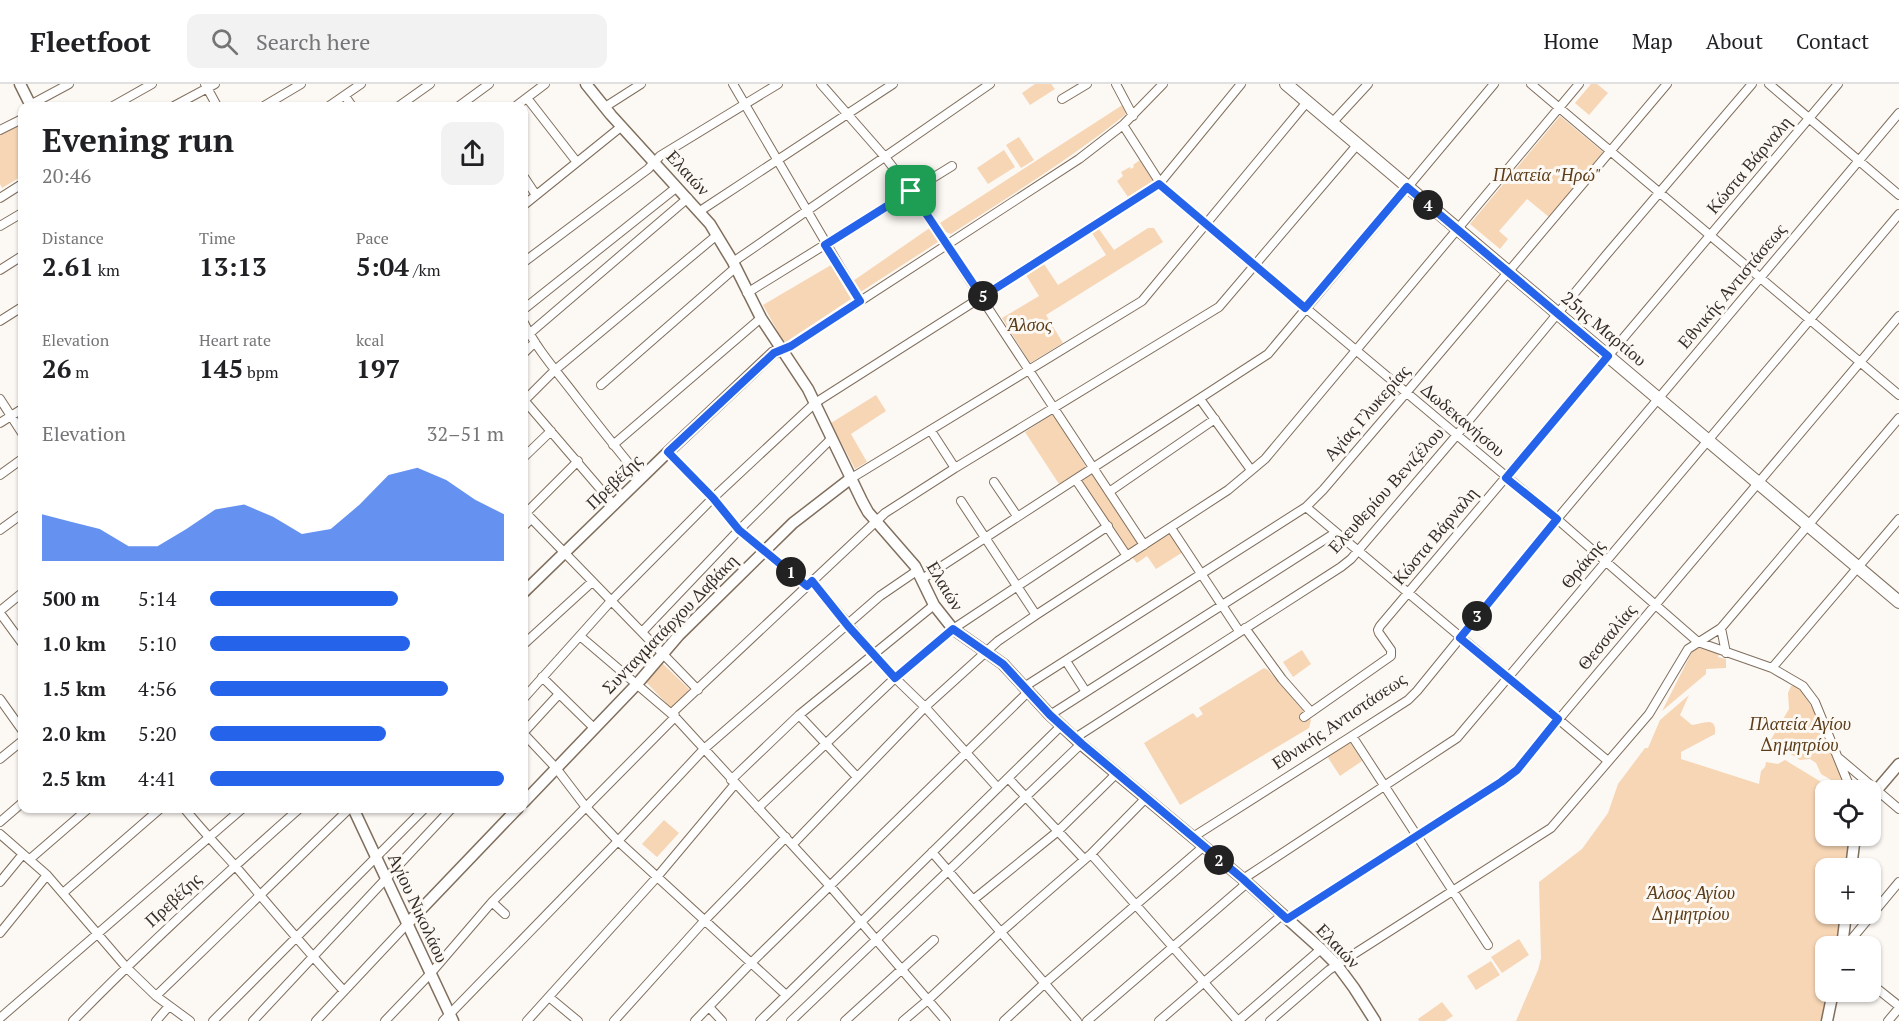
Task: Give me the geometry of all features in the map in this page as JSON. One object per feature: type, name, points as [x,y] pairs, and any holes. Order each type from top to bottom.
[{"type":"main road","name":"25ης Μαρτίου","points":[[1286,84],[1899,602]]},
{"type":"street","points":[[20,84],[28,102]]},
{"type":"street","points":[[37,102],[69,84]]},
{"type":"street","points":[[127,102],[152,84]]},
{"type":"street","points":[[180,102],[206,86],[215,84]]},
{"type":"street","points":[[271,102],[301,84]]},
{"type":"street","points":[[335,102],[361,84]]},
{"type":"street","points":[[405,102],[430,84]]},
{"type":"street","points":[[464,102],[489,84]]},
{"type":"street","points":[[522,102],[545,84]]},
{"type":"street","name":"Ελαιών","points":[[586,84],[700,211],[717,235],[761,318],[801,376],[868,512],[920,575],[934,605],[953,629],[1003,664],[1061,726],[1245,881],[1321,949],[1337,965],[1354,988],[1370,1019]]},
{"type":"street","points":[[605,107],[641,84]]},
{"type":"street","points":[[733,84],[825,245],[860,301]]},
{"type":"street","points":[[528,259],[648,169],[660,156],[778,84]]},
{"type":"street","points":[[821,84],[885,157],[911,191],[1143,545]]},
{"type":"street","points":[[700,211],[893,84]]},
{"type":"street","points":[[601,385],[734,265],[990,84]]},
{"type":"street","points":[[1062,99],[1087,84]]},
{"type":"street","points":[[1116,84],[1133,116]]},
{"type":"street","points":[[783,350],[1078,159],[1123,125],[1163,84]]},
{"type":"street","points":[[528,693],[611,601],[713,498],[815,403],[1159,184],[1241,84]]},
{"type":"street","points":[[1332,123],[1368,84]]},
{"type":"street","points":[[449,1019],[704,749],[880,596],[985,537],[1268,354],[1494,84]]},
{"type":"street","points":[[1531,84],[1899,395]]},
{"type":"street","points":[[793,844],[926,707],[987,651],[1036,615],[1228,490],[1271,452],[1580,84]]},
{"type":"street","name":"Αγίας Γλυκερίας","points":[[695,1021],[1026,689],[1306,507],[1406,393],[1667,84]]},
{"type":"street","name":"Ελευθερίου Βενιζέλου","points":[[791,1021],[1026,797],[1078,741],[1242,630],[1341,567],[1358,551],[1752,84]]},
{"type":"street","points":[[1769,84],[1899,195]]},
{"type":"street","name":"Κώστα Βάρναλη","points":[[1242,630],[1308,715],[1391,656],[1391,650],[1378,630],[1838,84]]},
{"type":"street","points":[[206,86],[215,102]]},
{"type":"street","points":[[345,96],[349,102]]},
{"type":"street","points":[[527,98],[576,161]]},
{"type":"street","points":[[850,479],[1142,301],[1307,102]]},
{"type":"street","name":"Εθνικής Αντιστάσεως","points":[[1192,837],[1408,700],[1417,691],[1557,519],[1899,113]]},
{"type":"street","points":[[0,130],[18,121]]},
{"type":"street","name":"Δωδεκανήσου","points":[[1123,125],[1146,158],[1159,184],[1557,519],[1698,642],[1772,668],[1803,686],[1815,702],[1839,759],[1860,780]]},
{"type":"street","points":[[528,202],[622,126]]},
{"type":"street","points":[[675,717],[674,711],[876,521],[955,468],[1219,307],[1357,145]]},
{"type":"street","points":[[747,293],[952,166]]},
{"type":"street","points":[[528,183],[536,195]]},
{"type":"street","points":[[0,198],[18,187]]},
{"type":"street","points":[[528,305],[677,187]]},
{"type":"street","points":[[641,478],[613,445],[529,334],[688,198]]},
{"type":"street","name":"Θράκης","points":[[1087,1021],[1174,948],[1245,881],[1457,738],[1899,214]]},
{"type":"street","points":[[0,226],[18,215]]},
{"type":"street","points":[[528,396],[555,370],[717,235]]},
{"type":"street","points":[[0,270],[18,259]]},
{"type":"street","points":[[0,321],[18,310]]},
{"type":"street","name":"Θεσσαλίας","points":[[1159,1021],[1285,917],[1418,836],[1517,770],[1899,316]]},
{"type":"street","points":[[613,445],[761,318]]},
{"type":"street","points":[[528,349],[535,342]]},
{"type":"street","name":"Πρεβέζης","points":[[528,588],[774,353],[783,350]]},
{"type":"street","points":[[0,399],[18,427]]},
{"type":"street","points":[[1200,399],[1251,470]]},
{"type":"street","points":[[528,405],[614,505]]},
{"type":"street","points":[[0,423],[18,411]]},
{"type":"street","points":[[1270,1021],[1337,965],[1551,828],[1649,714],[1688,649],[1721,628],[1899,418]]},
{"type":"street","points":[[1109,492],[1215,419]]},
{"type":"street","points":[[528,453],[551,431]]},
{"type":"street","points":[[932,431],[955,468]]},
{"type":"street","points":[[642,632],[739,530],[831,439]]},
{"type":"street","points":[[668,452],[713,498],[739,530],[809,584],[895,678],[926,707],[998,788]]},
{"type":"street","points":[[528,513],[578,461]]},
{"type":"street","points":[[0,475],[18,462]]},
{"type":"street","name":"Συνταγματάρχου Δαβάκη","points":[[528,798],[637,684],[662,653],[765,550],[793,523],[850,479]]},
{"type":"street","points":[[1076,480],[1127,556]]},
{"type":"street","points":[[994,482],[1017,516]]},
{"type":"street","points":[[961,501],[1036,615]]},
{"type":"street","points":[[1306,507],[1608,761]]},
{"type":"street","points":[[528,515],[698,690]]},
{"type":"street","points":[[0,530],[18,517]]},
{"type":"street","points":[[1772,668],[1899,519]]},
{"type":"street","points":[[759,808],[895,678],[953,629],[1108,526]]},
{"type":"street","points":[[1171,528],[1222,606],[1242,630]]},
{"type":"street","points":[[1050,715],[1335,533]]},
{"type":"street","points":[[528,640],[592,582]]},
{"type":"street","points":[[18,596],[0,612],[18,637]]},
{"type":"street","points":[[527,1021],[657,877],[733,782],[799,715],[934,605]]},
{"type":"street","points":[[1721,628],[1726,653]]},
{"type":"street","points":[[580,636],[675,717],[793,844],[946,1021]]},
{"type":"street","points":[[1066,661],[1086,692]]},
{"type":"street","points":[[542,677],[594,728]]},
{"type":"street","points":[[528,729],[559,694]]},
{"type":"street","points":[[1,701],[18,724]]},
{"type":"street","points":[[799,715],[857,777]]},
{"type":"street","points":[[385,1021],[431,973],[492,902],[675,717]]},
{"type":"street","points":[[760,1021],[1061,726]]},
{"type":"street","points":[[1352,736],[1488,945]]},
{"type":"street","points":[[528,737],[556,768],[585,806],[618,841],[786,995]]},
{"type":"street","points":[[0,759],[18,744]]},
{"type":"street","points":[[1839,759],[1847,780]]},
{"type":"street","points":[[1881,786],[1899,764]]},
{"type":"street","points":[[974,900],[1057,832],[1116,774]]},
{"type":"street","points":[[1008,778],[1057,832],[1088,856],[1136,904],[1238,1021],[1321,949]]},
{"type":"street","points":[[903,1021],[1088,856],[1146,798]]},
{"type":"street","name":"Δωδεκανήσου","points":[[1881,798],[1899,809]]},
{"type":"street","points":[[0,822],[18,806]]},
{"type":"street","points":[[0,882],[27,856],[82,813]]},
{"type":"street","points":[[63,893],[155,813]]},
{"type":"street","points":[[188,813],[296,939],[344,991]]},
{"type":"street","points":[[0,1018],[237,813]]},
{"type":"street","name":"Πρεβέζης","points":[[73,1021],[126,967],[294,813]]},
{"type":"street","points":[[156,996],[347,813]]},
{"type":"street","name":"Αγίου Νικολάου","points":[[355,813],[431,973],[449,1019]]},
{"type":"street","points":[[213,1021],[420,813]]},
{"type":"street","points":[[254,1021],[447,813]]},
{"type":"street","points":[[315,1021],[513,813]]},
{"type":"street","points":[[0,834],[47,875],[126,967],[156,996],[190,1021]]},
{"type":"street","points":[[614,1021],[705,920],[786,837]]},
{"type":"street","points":[[1004,1021],[1203,847]]},
{"type":"street","points":[[932,852],[1077,1021]]},
{"type":"street","points":[[0,933],[47,875]]},
{"type":"street","points":[[1853,936],[1899,882]]},
{"type":"street","points":[[492,902],[505,914]]},
{"type":"street","points":[[845,1021],[933,940]]},
{"type":"street","points":[[1881,992],[1899,1007],[1888,1021]]},
{"type":"street","points":[[549,996],[578,1021]]},
{"type":"street","points":[[1827,1021],[1831,1002]]},
{"type":"street","points":[[156,1021],[169,1006]]},
{"type":"street","points":[[709,1007],[722,1021]]},
{"type":"green space","points":[[1035,84],[1051,84],[1055,89],[1030,105],[1022,93]]},
{"type":"green space","points":[[1591,84],[1597,84],[1608,93],[1589,115],[1575,103]]},
{"type":"green space","points":[[1124,104],[1127,111],[1125,115],[1083,147],[951,234],[946,232],[940,223]]},
{"type":"green space","name":"Πλατεία \"Ηρώ\"","points":[[1560,116],[1603,152],[1549,217],[1527,199],[1499,231],[1508,239],[1500,249],[1470,224]]},
{"type":"green space","points":[[18,126],[18,178],[2,188],[0,184],[0,135]]},
{"type":"green space","points":[[1019,137],[1034,160],[1021,168],[1006,145]]},
{"type":"green space","points":[[1004,150],[1015,167],[988,184],[977,168]]},
{"type":"green space","points":[[1140,160],[1153,181],[1128,197],[1117,181],[1123,176],[1121,172],[1130,167],[1131,169]]},
{"type":"green space","points":[[931,227],[938,242],[859,293],[853,281]]},
{"type":"green space","name":"Άλσος","points":[[1148,228],[1154,228],[1163,242],[1046,315],[1063,343],[1030,363],[1002,318],[1039,296],[1026,275],[1044,264],[1058,285],[1106,255],[1092,233],[1099,229],[1114,250]]},
{"type":"green space","points":[[831,265],[851,299],[786,342],[783,341],[763,305]]},
{"type":"green space","points":[[876,395],[886,411],[851,434],[867,462],[855,469],[831,423]]},
{"type":"green space","points":[[1053,414],[1086,467],[1059,484],[1025,432]]},
{"type":"green space","points":[[1092,474],[1139,543],[1127,550],[1082,481]]},
{"type":"green space","points":[[1169,532],[1183,552],[1156,569],[1147,556],[1137,563],[1132,557]]},
{"type":"green space","points":[[1699,648],[1719,653],[1718,657],[1726,659],[1726,668],[1706,669],[1706,674],[1662,711],[1692,652]]},
{"type":"green space","points":[[1302,650],[1311,664],[1293,677],[1283,662]]},
{"type":"green space","points":[[659,664],[663,664],[689,689],[671,708],[646,682]]},
{"type":"green space","points":[[1264,668],[1311,720],[1309,728],[1180,805],[1144,743],[1193,713],[1197,718],[1203,714],[1199,708]]},
{"type":"green space","name":"Πλατεία Αγίου Δημητρίου","points":[[1791,686],[1796,686],[1803,693],[1817,716],[1844,780],[1831,780],[1821,774],[1816,763],[1810,759],[1800,760],[1770,741],[1789,709],[1788,693]]},
{"type":"green space","name":"Άλσος Αγίου Δημητρίου","points":[[1689,695],[1680,715],[1692,725],[1705,722],[1714,724],[1715,734],[1681,752],[1681,759],[1759,784],[1761,771],[1766,762],[1778,764],[1785,760],[1818,780],[1815,780],[1815,846],[1851,846],[1849,858],[1815,858],[1815,924],[1839,924],[1837,936],[1815,936],[1815,1002],[1825,1002],[1821,1021],[1516,1021],[1541,958],[1539,882],[1582,849],[1608,813],[1618,784],[1645,748],[1648,748],[1660,720]]},
{"type":"green space","points":[[1350,742],[1362,761],[1340,776],[1327,756]]},
{"type":"green space","points":[[664,820],[679,833],[657,857],[642,844]]},
{"type":"green space","points":[[1519,939],[1529,955],[1502,973],[1491,957]]},
{"type":"green space","points":[[1491,961],[1500,975],[1476,990],[1467,976]]},
{"type":"green space","points":[[1442,1002],[1453,1016],[1445,1021],[1419,1021],[1418,1019]]},
{"type":"route","points":[[1159,184],[1305,308],[1407,187],[1608,356],[1506,478],[1557,519],[1460,638],[1558,719],[1517,770],[1287,919],[1243,879],[1082,744],[1050,715],[1003,664],[987,651],[953,629],[895,678],[848,626],[812,581],[807,586],[739,530],[713,498],[668,452],[774,353],[791,346],[860,301],[825,245],[911,191],[982,297],[1159,184]]}]
